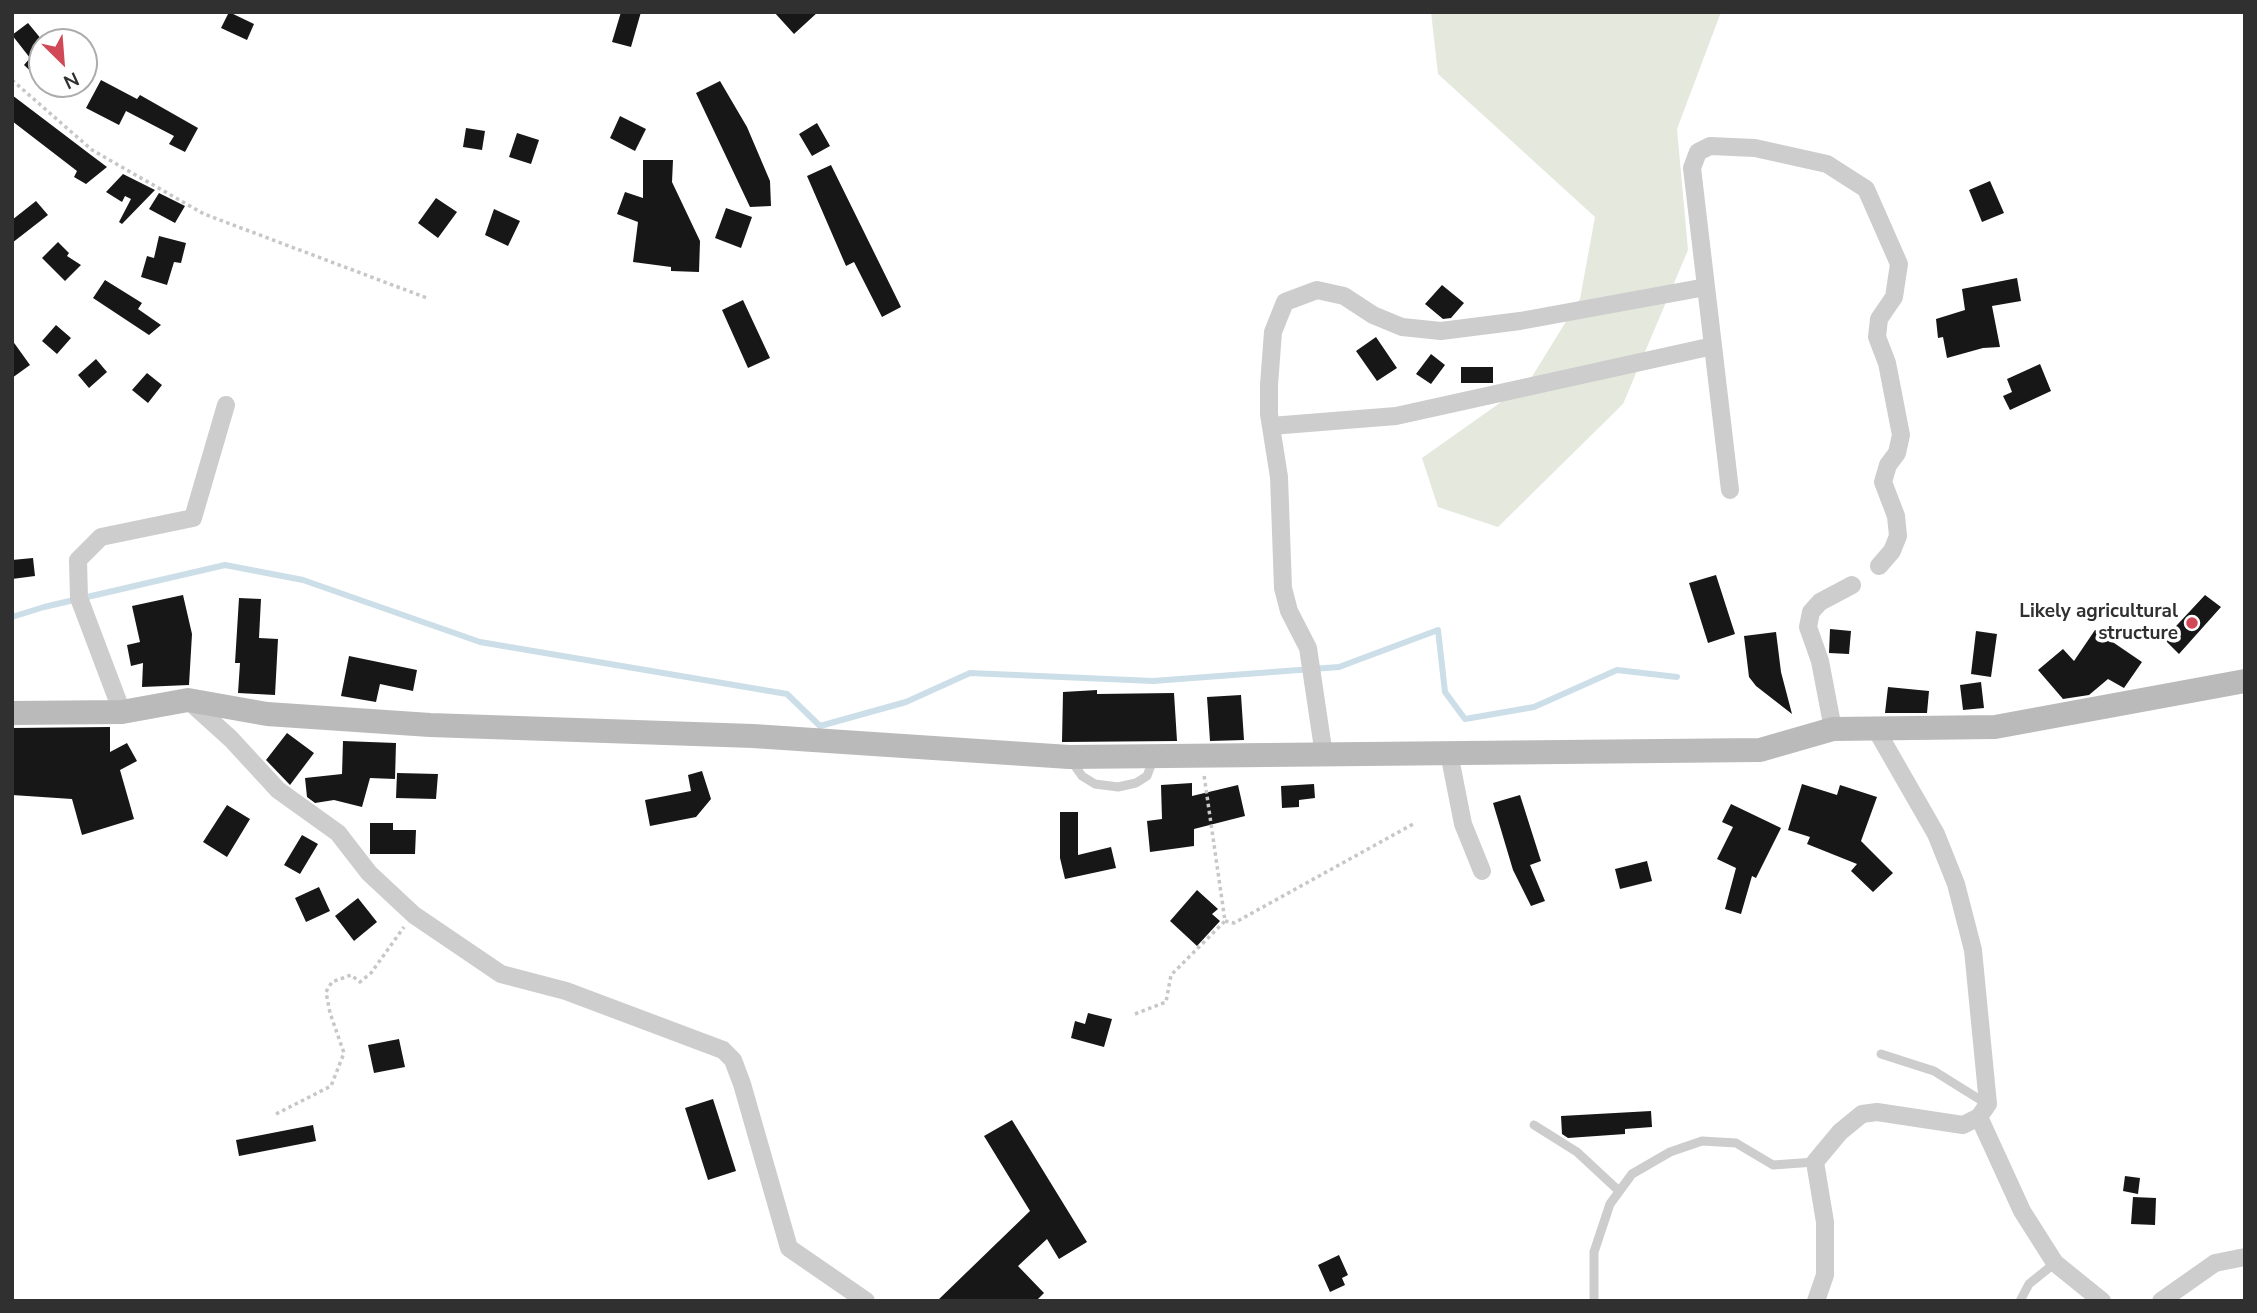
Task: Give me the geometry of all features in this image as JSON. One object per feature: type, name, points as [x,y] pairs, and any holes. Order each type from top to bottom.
[{"type":"street","points":[[1730,490],[1692,168],[1698,152],[1710,146],[1755,148],[1827,164],[1866,189],[1899,264],[1894,297],[1879,319],[1877,337],[1888,363],[1901,435],[1897,453],[1888,465],[1883,482],[1896,516],[1898,536],[1892,551],[1879,566]]},
{"type":"street","points":[[1324,755],[1308,648],[1289,611],[1283,588],[1279,477],[1271,426],[1269,385],[1273,332],[1285,302],[1317,289],[1344,296],[1373,315],[1402,327],[1441,331],[1520,321],[1706,287]]},
{"type":"street","points":[[1271,426],[1396,416],[1713,346]]},
{"type":"street","points":[[122,712],[79,598],[78,560],[101,537],[193,518],[226,405]]},
{"type":"street","points":[[1833,729],[1820,661],[1808,627],[1811,612],[1819,602],[1852,585]]},
{"type":"street","points":[[12,713],[122,712],[188,700],[267,715],[430,725],[753,736],[1069,757],[1202,758],[1760,750],[1833,729],[1874,726],[1995,727],[2245,681]]},
{"type":"street","points":[[188,700],[231,739],[278,790],[338,833],[369,873],[414,915],[501,974],[566,991],[723,1050],[733,1060],[742,1084],[789,1248],[866,1301]]},
{"type":"street","points":[[1874,726],[1936,834],[1956,884],[1972,950],[1983,1111],[2022,1212],[2055,1263],[2102,1301]]},
{"type":"street","points":[[1449,754],[1463,824],[1482,871]]},
{"type":"street","points":[[1816,1301],[1825,1275],[1825,1222],[1815,1162],[1840,1132],[1861,1114],[1877,1112],[1963,1125],[1983,1111]]},
{"type":"street","points":[[2161,1301],[2215,1263],[2245,1257]]},
{"type":"lane","points":[[1881,1054],[1934,1071],[1983,1111]]},
{"type":"lane","points":[[1534,1125],[1577,1152],[1619,1191]]},
{"type":"lane","points":[[1594,1301],[1594,1252],[1611,1204],[1632,1174],[1670,1152],[1702,1141],[1735,1143],[1773,1165],[1815,1162]]},
{"type":"lane","points":[[2020,1301],[2029,1284],[2055,1263]]},
{"type":"path","points":[[12,80],[92,150],[204,214],[427,298]]},
{"type":"path","points":[[1202,758],[1225,921]]},
{"type":"path","points":[[1225,921],[1234,923],[1415,823]]},
{"type":"path","points":[[276,1114],[331,1086],[344,1053],[330,1013],[326,992],[332,982],[351,975],[360,982],[370,973],[414,915]]},
{"type":"path","points":[[1135,1014],[1166,1002],[1171,975],[1225,921]]},
{"type":"shaded area","points":[[1431,12],[1721,12],[1677,129],[1688,250],[1623,404],[1498,527],[1438,507],[1422,458],[1528,383],[1580,299],[1595,217],[1438,74]]},
{"type":"building","points":[[229,12],[254,24],[247,40],[221,28]]},
{"type":"building","points":[[621,12],[641,12],[631,47],[612,42]]},
{"type":"building","points":[[774,12],[818,12],[794,34]]},
{"type":"building","points":[[28,23],[32,28],[28,28],[28,55],[12,35]]},
{"type":"building","points":[[101,80],[137,99],[140,95],[198,128],[185,152],[169,144],[174,136],[126,111],[119,125],[86,108],[91,98],[98,98]]},
{"type":"building","points":[[720,81],[747,127],[770,181],[771,206],[750,207],[696,93]]},
{"type":"building","points":[[12,95],[107,167],[86,184],[74,177],[77,171],[12,121]]},
{"type":"building","points":[[620,116],[646,129],[635,151],[610,138]]},
{"type":"building","points":[[817,123],[830,146],[812,156],[799,134]]},
{"type":"building","points":[[466,128],[485,131],[482,150],[463,147]]},
{"type":"building","points":[[517,133],[539,140],[531,164],[509,157]]},
{"type":"building","points":[[643,160],[673,160],[672,182],[700,241],[699,272],[671,271],[671,267],[633,262],[638,222],[617,214],[625,192],[643,198]]},
{"type":"building","points":[[831,165],[901,307],[882,317],[854,262],[846,266],[807,176]]},
{"type":"building","points":[[123,174],[155,190],[122,224],[119,222],[131,199],[125,196],[122,202],[106,192]]},
{"type":"building","points":[[1990,181],[2004,213],[1982,222],[1969,190]]},
{"type":"building","points":[[159,193],[185,206],[175,223],[149,209]]},
{"type":"building","points":[[436,198],[457,212],[438,238],[418,223]]},
{"type":"building","points":[[36,201],[48,215],[12,243],[12,220]]},
{"type":"building","points":[[726,208],[752,217],[741,248],[715,238]]},
{"type":"building","points":[[494,209],[520,221],[508,246],[485,235]]},
{"type":"building","points":[[159,236],[186,243],[181,263],[174,262],[167,285],[141,277],[147,256],[154,258]]},
{"type":"building","points":[[58,242],[69,253],[67,256],[81,265],[65,281],[42,258]]},
{"type":"building","points":[[2017,278],[2021,301],[1992,306],[2000,347],[1983,348],[1947,358],[1943,337],[1938,338],[1936,319],[1965,310],[1962,289]]},
{"type":"building","points":[[105,280],[142,303],[138,309],[161,325],[149,335],[93,298]]},
{"type":"building","points":[[1442,285],[1464,303],[1451,318],[1443,319],[1425,304]]},
{"type":"building","points":[[743,300],[770,358],[748,368],[722,310]]},
{"type":"building","points":[[56,325],[71,338],[57,354],[42,341]]},
{"type":"building","points":[[1376,337],[1397,368],[1377,381],[1356,351]]},
{"type":"building","points":[[12,340],[30,365],[12,378]]},
{"type":"building","points":[[1431,354],[1445,365],[1431,384],[1416,374]]},
{"type":"building","points":[[96,359],[107,372],[89,388],[78,375]]},
{"type":"building","points":[[2040,364],[2051,391],[2010,410],[2003,396],[2012,392],[2007,379]]},
{"type":"building","points":[[1461,367],[1493,367],[1493,383],[1461,383]]},
{"type":"building","points":[[147,373],[162,385],[148,403],[132,390]]},
{"type":"building","points":[[33,558],[35,576],[12,579],[12,560]]},
{"type":"building","points":[[1716,575],[1735,634],[1708,643],[1689,583]]},
{"type":"building","points":[[183,595],[192,634],[189,685],[142,687],[143,663],[131,666],[127,645],[140,642],[132,606]]},
{"type":"building","name":"Likely agricultural structure","points":[[2205,595],[2221,607],[2179,654],[2164,639]]},
{"type":"building","points":[[239,598],[261,599],[259,638],[278,639],[275,695],[238,693],[240,663],[235,663]]},
{"type":"building","points":[[1830,629],[1851,631],[1849,654],[1829,653]]},
{"type":"building","points":[[2095,630],[2142,662],[2124,688],[2108,679],[2089,695],[2063,699],[2038,670],[2063,649],[2074,661]]},
{"type":"building","points":[[1976,631],[1997,634],[1991,677],[1971,674]]},
{"type":"building","points":[[1776,632],[1781,672],[1792,714],[1756,686],[1749,677],[1744,636]]},
{"type":"building","points":[[349,656],[417,670],[413,691],[380,684],[376,702],[341,696]]},
{"type":"building","points":[[1981,682],[1984,708],[1963,710],[1960,685]]},
{"type":"building","points":[[1888,687],[1929,691],[1927,713],[1885,713]]},
{"type":"building","points":[[1097,690],[1097,694],[1174,693],[1177,741],[1062,742],[1063,692]]},
{"type":"building","points":[[1241,695],[1244,740],[1210,741],[1207,697]]},
{"type":"building","points":[[110,727],[110,752],[127,743],[137,761],[120,770],[134,819],[82,835],[72,799],[12,795],[12,728]]},
{"type":"building","points":[[287,733],[314,753],[290,785],[266,760]]},
{"type":"building","points":[[343,741],[396,743],[395,779],[370,778],[362,807],[334,800],[315,803],[307,797],[305,778],[342,774]]},
{"type":"building","points":[[702,771],[711,799],[696,817],[650,826],[645,800],[691,791],[688,775]]},
{"type":"building","points":[[397,773],[438,774],[436,799],[396,798]]},
{"type":"building","points":[[1192,783],[1192,796],[1238,785],[1245,816],[1194,829],[1194,846],[1150,852],[1147,821],[1162,819],[1161,785]]},
{"type":"building","points":[[1314,784],[1315,798],[1299,800],[1299,807],[1282,808],[1281,786]]},
{"type":"building","points":[[1802,784],[1837,795],[1840,785],[1877,797],[1861,841],[1893,873],[1873,892],[1851,871],[1857,864],[1807,844],[1810,837],[1788,830]]},
{"type":"building","points":[[1520,795],[1541,861],[1530,865],[1545,901],[1531,906],[1513,870],[1493,803]]},
{"type":"building","points":[[1731,804],[1781,828],[1756,878],[1752,876],[1741,914],[1725,909],[1736,868],[1717,859],[1733,827],[1722,822]]},
{"type":"building","points":[[227,805],[250,819],[227,857],[203,842]]},
{"type":"building","points":[[1060,812],[1078,812],[1078,855],[1111,847],[1116,868],[1065,879],[1060,858]]},
{"type":"building","points":[[370,823],[393,823],[393,830],[416,830],[415,854],[370,854]]},
{"type":"building","points":[[302,835],[318,844],[300,874],[284,865]]},
{"type":"building","points":[[1647,861],[1652,881],[1620,889],[1615,869]]},
{"type":"building","points":[[319,887],[330,911],[306,922],[295,898]]},
{"type":"building","points":[[1197,890],[1218,909],[1212,914],[1220,921],[1197,946],[1170,921]]},
{"type":"building","points":[[358,898],[377,922],[354,941],[335,916]]},
{"type":"building","points":[[1088,1013],[1112,1019],[1104,1047],[1071,1038],[1075,1021],[1085,1024]]},
{"type":"building","points":[[399,1039],[405,1067],[374,1073],[368,1045]]},
{"type":"building","points":[[713,1099],[736,1171],[708,1180],[685,1108]]},
{"type":"building","points":[[1651,1111],[1652,1127],[1625,1129],[1625,1134],[1568,1138],[1562,1134],[1561,1116]]},
{"type":"building","points":[[1012,1120],[1087,1242],[1059,1259],[1047,1239],[1018,1266],[1044,1293],[1036,1301],[937,1301],[1030,1211],[984,1136]]},
{"type":"building","points":[[313,1125],[316,1141],[239,1156],[236,1140]]},
{"type":"building","points":[[2125,1176],[2140,1178],[2138,1194],[2123,1191]]},
{"type":"building","points":[[2133,1197],[2156,1198],[2155,1225],[2131,1224]]},
{"type":"building","points":[[1339,1255],[1348,1275],[1342,1278],[1345,1285],[1330,1292],[1318,1265]]},
{"type":"waterway","points":[[12,617],[44,607],[225,565],[303,580],[480,642],[787,694],[820,726],[906,702],[970,673],[1153,681],[1339,667],[1438,630],[1445,692],[1465,719],[1534,707],[1617,670],[1677,677]]},
{"type":"place","name":"Likely agricultural structure","points":[[2192,623]]}]
